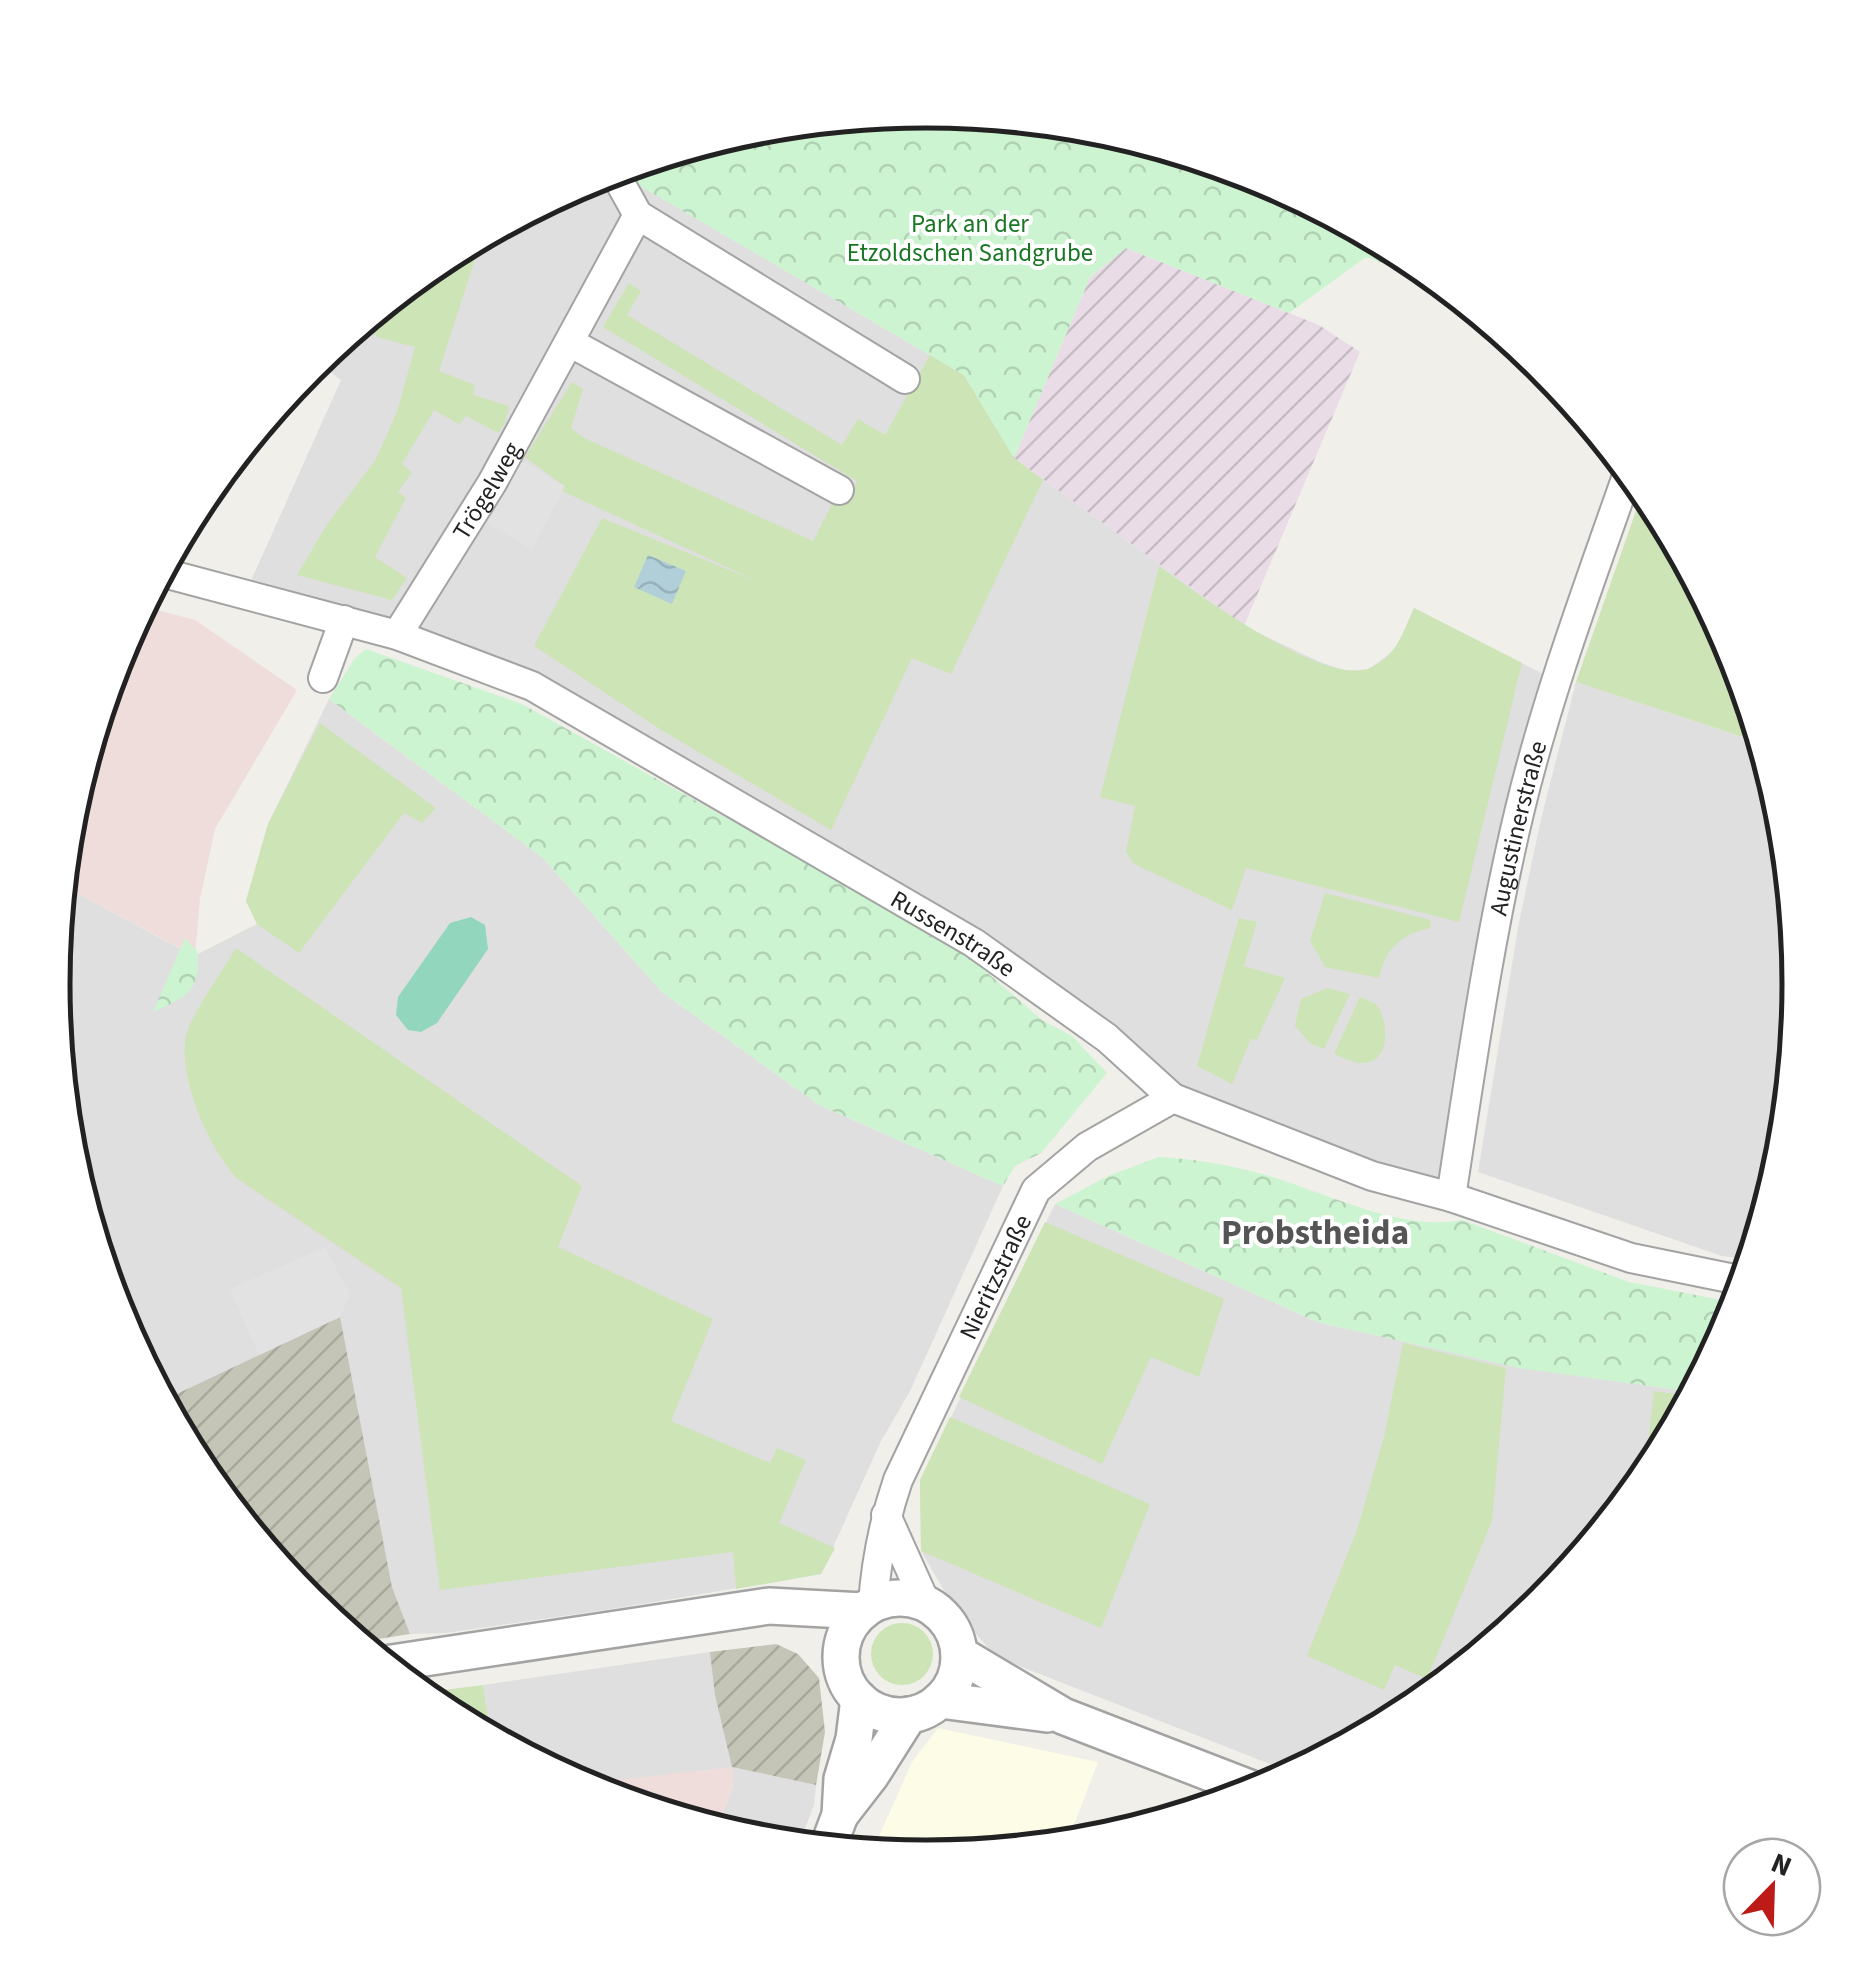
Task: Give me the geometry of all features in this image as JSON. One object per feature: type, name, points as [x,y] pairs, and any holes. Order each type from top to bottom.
[{"type":"street","points":[[622,184],[638,214],[905,379]]},
{"type":"street","name":"Trögelweg","points":[[397,635],[492,483],[638,214]]},
{"type":"street","points":[[570,343],[839,490]]},
{"type":"street","name":"Augustinerstraße","points":[[1451,1198],[1492,948],[1520,810],[1558,670],[1623,487]]},
{"type":"street","name":"Russenstraße","points":[[174,576],[397,635],[532,686],[974,943],[1108,1038],[1174,1098],[1372,1176],[1631,1258],[1730,1277]]},
{"type":"street","points":[[323,678],[344,620]]},
{"type":"street","name":"Nieritzstraße","points":[[868,1608],[886,1515],[917,1438],[1036,1190],[1087,1147],[1174,1098]]},
{"type":"street","points":[[886,1515],[926,1604]]},
{"type":"street","points":[[403,1661],[769,1606],[868,1608],[890,1598],[926,1604],[949,1624],[959,1654],[957,1671],[871,1775],[834,1831]]},
{"type":"street","points":[[769,1606],[817,1634],[841,1655]]},
{"type":"street","points":[[868,1608],[844,1638],[841,1655],[849,1686],[874,1709],[891,1715],[925,1707],[1063,1716]]},
{"type":"street","points":[[959,1654],[1063,1716],[1233,1782]]},
{"type":"street","points":[[834,1831],[859,1698]]},
{"type":"shaded area","points":[[635,179],[964,375],[1014,458],[1244,626],[1346,671],[1369,669],[1396,649],[1414,608],[1549,677],[1447,1187],[1179,1089],[524,672],[330,603],[250,583],[341,380],[329,371],[405,304],[450,272],[547,216]]},
{"type":"shaded area","points":[[1126,248],[1319,325],[1360,352],[1244,626],[1014,458],[1090,277]]},
{"type":"shaded area","points":[[520,460],[565,486],[532,550],[484,521]]},
{"type":"shaded area","points":[[156,610],[195,620],[297,690],[215,829],[200,899],[195,956],[75,892],[99,762],[115,708]]},
{"type":"shaded area","points":[[1576,682],[1746,738],[1775,872],[1782,984],[1775,1095],[1766,1150],[1737,1258],[1478,1172],[1519,922]]},
{"type":"shaded area","points":[[329,699],[543,858],[662,992],[819,1105],[1003,1186],[821,1574],[618,1608],[446,1633],[410,1634],[392,1587],[339,1318],[176,1394],[135,1311],[115,1259],[86,1150],[72,1039],[70,984],[75,892],[194,956],[257,924],[246,901],[268,824]]},
{"type":"shaded area","points":[[1055,1204],[1317,1322],[1519,1367],[1679,1390],[1605,1505],[1570,1548],[1490,1627],[1402,1695],[1354,1725],[1273,1765],[996,1657],[955,1609],[921,1551],[920,1481]]},
{"type":"shaded area","points":[[325,1247],[350,1294],[340,1317],[259,1355],[230,1289]]},
{"type":"shaded area","points":[[340,1317],[392,1587],[410,1634],[377,1639],[321,1589],[247,1505],[176,1394]]},
{"type":"shaded area","points":[[776,1644],[798,1654],[819,1678],[825,1732],[816,1785],[732,1767],[715,1695],[710,1652]]},
{"type":"shaded area","points":[[710,1652],[732,1767],[816,1785],[814,1805],[804,1830],[722,1814],[734,1783],[622,1783],[547,1751],[488,1719],[483,1685]]},
{"type":"shaded area","points":[[938,1728],[1098,1762],[1073,1826],[982,1838],[878,1838],[912,1762]]},
{"type":"shaded area","points":[[732,1767],[734,1783],[722,1814],[615,1780]]},
{"type":"green space","name":"Park an der Etzoldschen Sandgrube","points":[[926,128],[1038,135],[1093,144],[1201,173],[1305,216],[1396,268],[1366,257],[1289,313],[1126,248],[1090,277],[1014,458],[964,375],[634,179],[651,173],[704,157],[814,135]]},
{"type":"green space","points":[[476,256],[439,371],[475,385],[473,395],[509,406],[505,423],[498,433],[466,416],[459,424],[434,410],[402,464],[412,472],[398,492],[406,498],[375,557],[407,578],[392,600],[297,575],[326,526],[376,459],[397,412],[415,347],[377,337],[372,331],[405,304]]},
{"type":"green space","points":[[629,283],[641,291],[627,315],[842,445],[858,419],[885,435],[930,355],[964,375],[1014,458],[1043,480],[951,674],[912,658],[831,830],[663,731],[534,646],[602,518],[759,582],[562,491],[564,486],[525,457],[572,382],[583,389],[571,428],[584,438],[813,541],[834,500],[845,505],[857,481],[603,327]]},
{"type":"green space","points":[[1637,507],[1694,605],[1746,738],[1576,682]]},
{"type":"green space","points":[[1159,566],[1262,635],[1324,664],[1350,670],[1379,663],[1398,642],[1414,608],[1522,663],[1459,922],[1246,868],[1232,910],[1134,864],[1126,852],[1135,806],[1100,797]]},
{"type":"green space","points":[[366,649],[522,704],[955,945],[1042,1020],[1072,1036],[1107,1073],[1041,1153],[1015,1166],[1003,1186],[819,1105],[662,992],[543,858],[329,699],[355,658]]},
{"type":"green space","points":[[320,723],[436,808],[422,823],[404,813],[299,953],[257,924],[246,901],[268,824]]},
{"type":"green space","points":[[1325,893],[1431,920],[1430,928],[1396,944],[1379,978],[1325,967],[1310,941]]},
{"type":"green space","points":[[471,917],[485,925],[488,949],[437,1023],[421,1032],[408,1030],[396,1015],[398,997],[450,923]]},
{"type":"green space","points":[[1239,918],[1257,922],[1244,966],[1285,978],[1257,1040],[1251,1039],[1232,1084],[1197,1066]]},
{"type":"green space","points":[[185,938],[197,951],[194,984],[182,997],[153,1012]]},
{"type":"green space","points":[[236,948],[582,1186],[558,1247],[713,1319],[671,1421],[770,1463],[777,1448],[806,1460],[779,1523],[835,1548],[821,1574],[736,1589],[733,1552],[440,1590],[401,1288],[236,1178],[215,1148],[191,1091],[186,1035]]},
{"type":"green space","points":[[1327,988],[1350,994],[1324,1049],[1311,1044],[1295,1026],[1301,999]]},
{"type":"green space","points":[[1360,997],[1376,1004],[1381,1012],[1385,1041],[1377,1057],[1359,1063],[1334,1054]]},
{"type":"green space","points":[[1159,1157],[1253,1171],[1388,1216],[1438,1222],[1462,1220],[1629,1282],[1721,1300],[1679,1390],[1519,1368],[1317,1322],[1055,1204],[1108,1176]]},
{"type":"green space","points":[[1045,1222],[1224,1299],[1199,1377],[1151,1357],[1102,1464],[959,1397]]},
{"type":"green space","points":[[1403,1343],[1506,1368],[1492,1521],[1428,1676],[1395,1665],[1384,1690],[1307,1656],[1357,1530],[1384,1437]]},
{"type":"green space","points":[[1654,1391],[1677,1394],[1667,1412],[1648,1443]]},
{"type":"green space","points":[[950,1417],[1150,1504],[1101,1628],[921,1551],[920,1480]]},
{"type":"green space","points":[[902,1623],[924,1632],[933,1654],[924,1676],[902,1685],[880,1676],[871,1654],[880,1632]]},
{"type":"green space","points":[[483,1685],[488,1719],[450,1695],[443,1690]]},
{"type":"water","points":[[648,555],[686,571],[672,604],[634,587]]},
{"type":"district","name":"Probstheida","points":[[1315,1232]]}]
